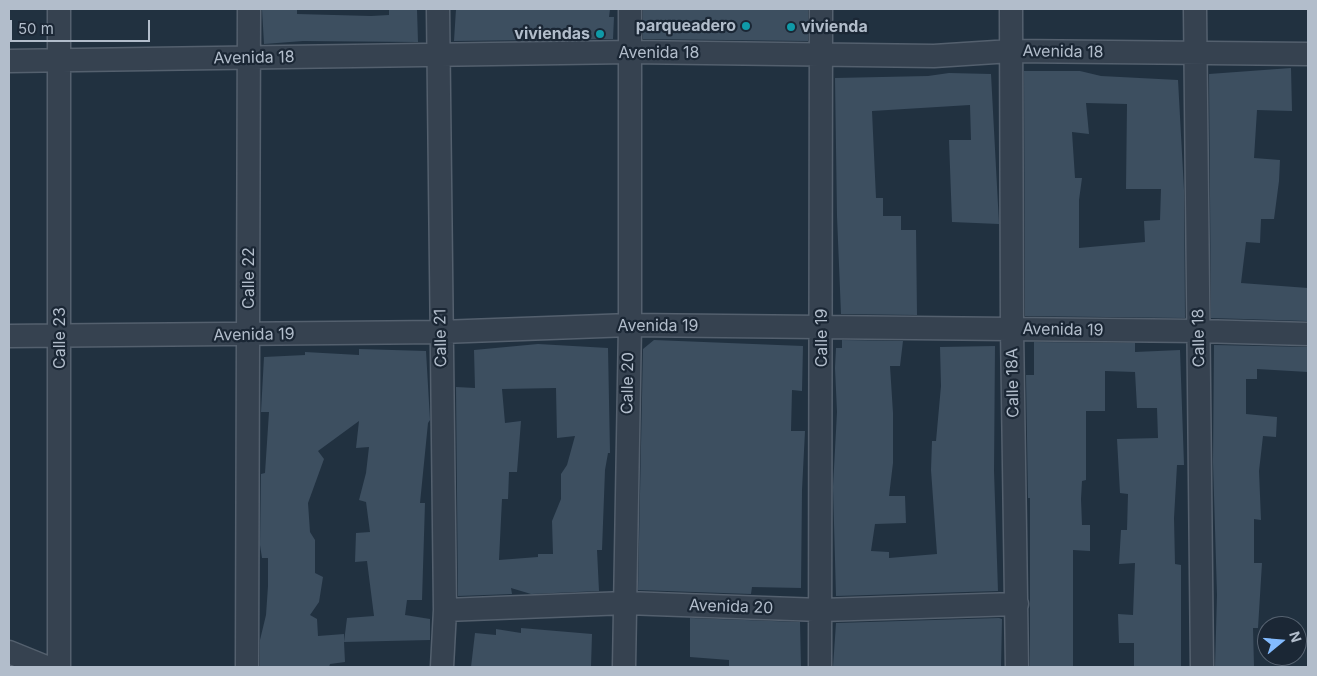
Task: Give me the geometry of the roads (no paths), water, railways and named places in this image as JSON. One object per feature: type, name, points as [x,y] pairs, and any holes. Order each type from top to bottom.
[{"type":"street","name":"Calle 23","points":[[59,9],[61,335],[59,667]]},
{"type":"street","name":"Calle 22","points":[[247,667],[249,9]]},
{"type":"street","name":"Calle 21","points":[[438,9],[445,610],[442,667]]},
{"type":"street","name":"Calle 20","points":[[624,667],[630,326],[630,9]]},
{"type":"street","name":"Calle 19","points":[[820,667],[822,610],[821,9]]},
{"type":"street","name":"Calle 18A","points":[[1011,9],[1012,329],[1017,667]]},
{"type":"street","name":"Calle 18","points":[[1195,9],[1202,667]]},
{"type":"street","name":"Avenida 18","points":[[9,61],[60,62],[250,57],[630,52],[934,56],[1012,51],[1308,54]]},
{"type":"street","name":"Avenida 19","points":[[9,336],[441,332],[630,326],[1199,331],[1308,334]]},
{"type":"street","name":"Avenida 20","points":[[445,610],[626,603],[822,610],[1017,604]]},
{"type":"street","points":[[9,652],[46,667]]},
{"type":"place","name":"parqueadero","points":[[746,26]]},
{"type":"place","name":"vivienda","points":[[791,27]]},
{"type":"place","name":"viviendas","points":[[600,34]]}]
